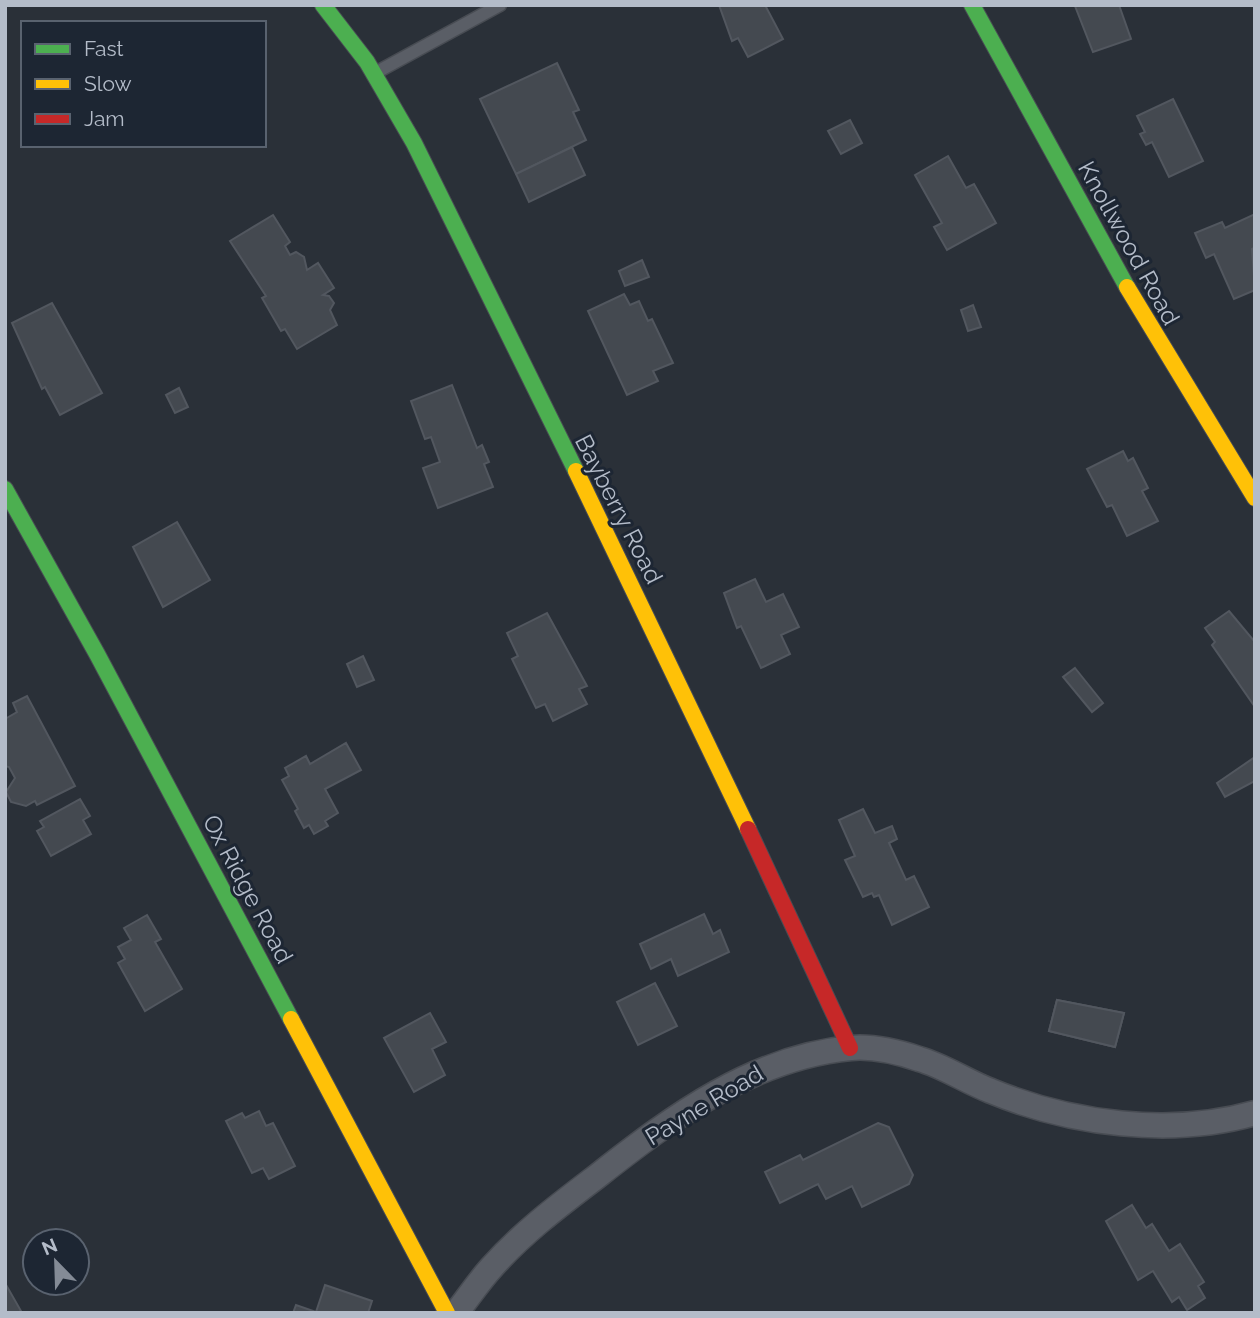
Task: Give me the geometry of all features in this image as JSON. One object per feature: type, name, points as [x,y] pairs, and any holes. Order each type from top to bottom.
[{"type":"street","name":"Bayberry Road","points":[[323,5],[373,74],[414,143],[654,630],[850,1048]]},
{"type":"street","name":"Knollwood Road","points":[[972,5],[1121,278],[1255,498]]},
{"type":"street","name":"Ox Ridge Road","points":[[5,489],[104,666],[447,1313]]},
{"type":"street","name":"Payne Road","points":[[456,1313],[492,1267],[543,1217],[663,1125],[744,1077],[772,1065],[850,1048],[869,1048],[920,1059],[992,1092],[1059,1114],[1162,1127],[1255,1113]]},
{"type":"lane","points":[[373,74],[500,5]]},
{"type":"building","points":[[719,5],[765,5],[783,39],[748,57],[738,38],[732,41]]},
{"type":"building","points":[[1119,5],[1131,39],[1093,52],[1075,6]]},
{"type":"building","points":[[557,63],[579,110],[573,112],[586,140],[516,174],[480,99]]},
{"type":"building","points":[[1173,99],[1203,161],[1169,177],[1152,142],[1146,145],[1140,134],[1145,132],[1137,116]]},
{"type":"building","points":[[850,120],[862,143],[841,154],[828,131]]},
{"type":"building","points":[[572,147],[585,175],[529,202],[516,174]]},
{"type":"building","points":[[948,156],[966,188],[974,184],[996,223],[947,250],[934,227],[942,223],[915,175]]},
{"type":"building","points":[[1255,214],[1255,247],[1252,249],[1255,290],[1234,299],[1214,254],[1206,258],[1195,233],[1222,222],[1225,228]]},
{"type":"building","points":[[273,215],[290,242],[285,246],[290,255],[296,252],[304,257],[307,270],[318,263],[334,288],[323,295],[329,296],[334,303],[330,310],[337,325],[297,349],[285,329],[281,331],[262,298],[266,296],[230,241]]},
{"type":"building","points":[[642,260],[649,277],[625,286],[619,271]]},
{"type":"building","points":[[624,294],[630,305],[639,301],[648,321],[652,319],[673,363],[653,371],[658,381],[627,395],[588,311]]},
{"type":"building","points":[[52,303],[102,393],[60,415],[45,387],[42,389],[12,323]]},
{"type":"building","points":[[973,305],[981,327],[968,331],[961,310]]},
{"type":"building","points":[[452,385],[477,448],[482,445],[489,462],[484,464],[493,487],[438,508],[423,468],[440,462],[431,437],[425,439],[411,401]]},
{"type":"building","points":[[179,388],[188,407],[175,413],[166,395]]},
{"type":"building","points":[[1123,451],[1128,461],[1133,458],[1148,488],[1142,491],[1158,521],[1127,536],[1112,505],[1107,507],[1087,469]]},
{"type":"building","points":[[177,522],[210,580],[163,607],[133,547]]},
{"type":"building","points":[[755,579],[766,602],[783,594],[799,627],[781,635],[790,654],[761,668],[741,626],[737,628],[724,593]]},
{"type":"building","points":[[1229,611],[1255,642],[1255,707],[1212,645],[1215,642],[1205,628]]},
{"type":"building","points":[[547,613],[587,686],[579,689],[587,704],[553,721],[545,704],[536,708],[512,659],[518,656],[507,633]]},
{"type":"building","points":[[363,656],[374,680],[357,687],[347,664]]},
{"type":"building","points":[[1075,668],[1103,703],[1092,712],[1063,677]]},
{"type":"building","points":[[27,696],[75,786],[37,805],[35,801],[26,806],[11,802],[6,792],[15,778],[9,767],[5,766],[5,719],[17,712],[13,703]]},
{"type":"building","points":[[346,743],[361,770],[325,789],[338,813],[325,821],[328,826],[314,834],[309,825],[304,828],[295,811],[298,809],[282,780],[289,776],[285,768],[306,756],[310,764]]},
{"type":"building","points":[[1255,757],[1255,781],[1225,797],[1217,783]]},
{"type":"building","points":[[80,799],[90,816],[83,820],[91,834],[51,856],[37,831],[44,827],[40,821]]},
{"type":"building","points":[[863,809],[875,833],[892,826],[897,839],[889,843],[906,880],[914,876],[929,907],[892,925],[879,895],[874,897],[872,893],[863,897],[845,860],[855,856],[839,820]]},
{"type":"building","points":[[704,914],[713,934],[720,930],[729,952],[678,976],[671,959],[651,969],[640,944]]},
{"type":"building","points":[[147,915],[161,939],[155,942],[182,989],[145,1011],[118,963],[125,959],[118,947],[131,940],[124,928]]},
{"type":"building","points":[[655,983],[677,1026],[638,1045],[617,1002]]},
{"type":"building","points":[[1057,1000],[1124,1013],[1115,1047],[1049,1031]]},
{"type":"building","points":[[1057,1000],[1124,1013],[1115,1047],[1049,1031]]},
{"type":"building","points":[[430,1013],[446,1042],[432,1049],[445,1075],[414,1092],[384,1038]]},
{"type":"building","points":[[259,1111],[266,1126],[273,1123],[295,1166],[269,1179],[263,1168],[252,1173],[226,1121],[242,1113],[245,1118]]},
{"type":"building","points":[[878,1123],[889,1127],[913,1175],[909,1184],[862,1207],[852,1186],[826,1199],[818,1184],[780,1203],[765,1172],[800,1155],[803,1160]]},
{"type":"building","points":[[1132,1205],[1146,1228],[1152,1224],[1169,1251],[1180,1244],[1204,1282],[1198,1286],[1205,1298],[1187,1310],[1179,1297],[1172,1302],[1153,1271],[1138,1280],[1106,1221]]},
{"type":"building","points":[[5,1283],[21,1311],[17,1313],[5,1313]]},
{"type":"building","points":[[325,1285],[372,1301],[368,1313],[293,1313],[296,1305],[316,1312]]},
{"type":"traffic: fast","points":[[323,5],[367,62],[414,143],[576,471]]},
{"type":"traffic: fast","points":[[972,5],[1127,287]]},
{"type":"traffic: fast","points":[[5,489],[97,654],[291,1019]]},
{"type":"traffic: slow","points":[[1127,287],[1255,498]]},
{"type":"traffic: slow","points":[[576,471],[748,829]]},
{"type":"traffic: slow","points":[[291,1019],[447,1313]]},
{"type":"traffic: jam","points":[[748,829],[850,1048]]}]
